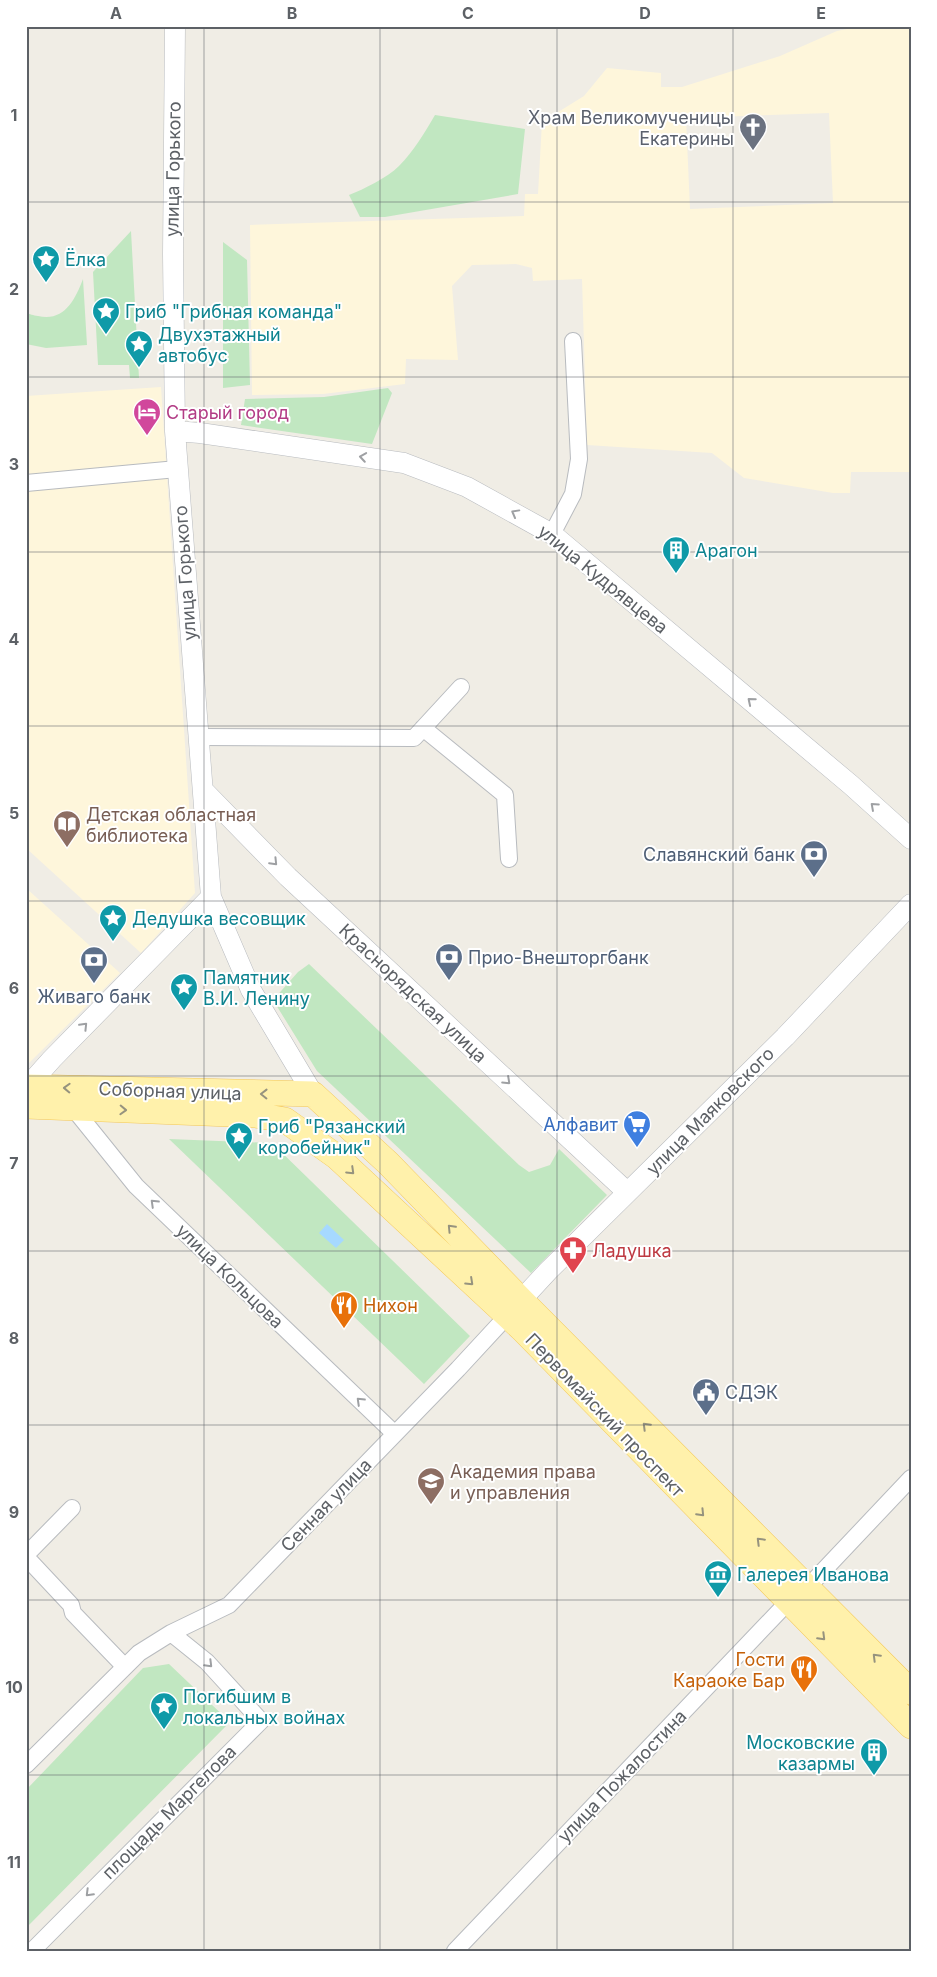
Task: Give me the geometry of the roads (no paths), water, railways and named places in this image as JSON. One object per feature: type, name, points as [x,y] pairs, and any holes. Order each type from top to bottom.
[{"type":"main road","name":"Соборная улица","points":[[27,1094],[313,1094]]},
{"type":"main road","name":"Соборная улица","points":[[27,1094],[74,1109],[255,1115],[285,1120]]},
{"type":"main road","name":"Первомайский проспект","points":[[313,1094],[388,1163],[514,1308],[525,1333],[797,1595],[911,1692]]},
{"type":"main road","name":"Первомайский проспект","points":[[285,1120],[337,1157],[514,1308]]},
{"type":"main road","name":"Первомайский проспект","points":[[797,1595],[911,1726]]},
{"type":"street","name":"улица Горького","points":[[175,26],[172,254],[175,431],[211,897],[251,990],[313,1094]]},
{"type":"street","points":[[552,534],[573,494],[579,459],[573,341]]},
{"type":"street","name":"улица Кудрявцева","points":[[175,431],[404,463],[468,486],[552,534],[851,785],[911,839]]},
{"type":"street","points":[[26,483],[177,469]]},
{"type":"street","points":[[198,737],[414,738],[461,687]]},
{"type":"street","points":[[423,728],[505,795],[509,860]]},
{"type":"street","name":"Краснорядская улица","points":[[203,790],[288,878],[627,1192]]},
{"type":"street","points":[[27,1094],[52,1059],[211,897]]},
{"type":"street","name":"улица Маяковского","points":[[514,1308],[627,1192],[810,1012],[911,904]]},
{"type":"street","name":"улица Кольцова","points":[[74,1109],[136,1186],[395,1434]]},
{"type":"street","name":"Сенная улица","points":[[26,1764],[139,1653],[171,1633],[229,1605],[514,1308]]},
{"type":"street","name":"улица Пожалостина","points":[[455,1951],[911,1478]]},
{"type":"street","points":[[72,1508],[26,1556],[70,1605],[73,1613],[125,1667]]},
{"type":"street","name":"площадь Маргелова","points":[[32,1951],[261,1721],[207,1662],[171,1633]]},
{"type":"water","points":[[327,1224],[344,1240],[336,1248],[319,1233]]},
{"type":"place","name":"Храм Великомученицы Екатерины","points":[[753,151]]},
{"type":"place","name":"Ёлка","points":[[46,283]]},
{"type":"place","name":"Гриб \"Грибная команда\"","points":[[106,335]]},
{"type":"place","name":"Двухэтажный автобус","points":[[139,368]]},
{"type":"place","name":"Старый город","points":[[147,436]]},
{"type":"place","name":"Арагон","points":[[676,574]]},
{"type":"place","name":"Детская областная библиотека","points":[[67,848]]},
{"type":"place","name":"Славянский банк","points":[[814,878]]},
{"type":"place","name":"Дедушка весовщик","points":[[113,942]]},
{"type":"place","name":"Прио-Внешторгбанк","points":[[449,981]]},
{"type":"place","name":"Живаго банк","points":[[94,984]]},
{"type":"place","name":"Памятник В.И. Ленину","points":[[184,1011]]},
{"type":"place","name":"Алфавит","points":[[637,1148]]},
{"type":"place","name":"Гриб \"Рязанский коробейник\"","points":[[239,1160]]},
{"type":"place","name":"Ладушка","points":[[573,1274]]},
{"type":"place","name":"Нихон","points":[[344,1329]]},
{"type":"place","name":"СДЭК","points":[[706,1416]]},
{"type":"place","name":"Академия права и управления","points":[[431,1505]]},
{"type":"place","name":"Галерея Иванова","points":[[718,1598]]},
{"type":"place","name":"Гости Караоке Бар","points":[[804,1693]]},
{"type":"place","name":"Погибшим в локальных войнах","points":[[164,1730]]},
{"type":"place","name":"Московские казармы","points":[[874,1776]]}]
